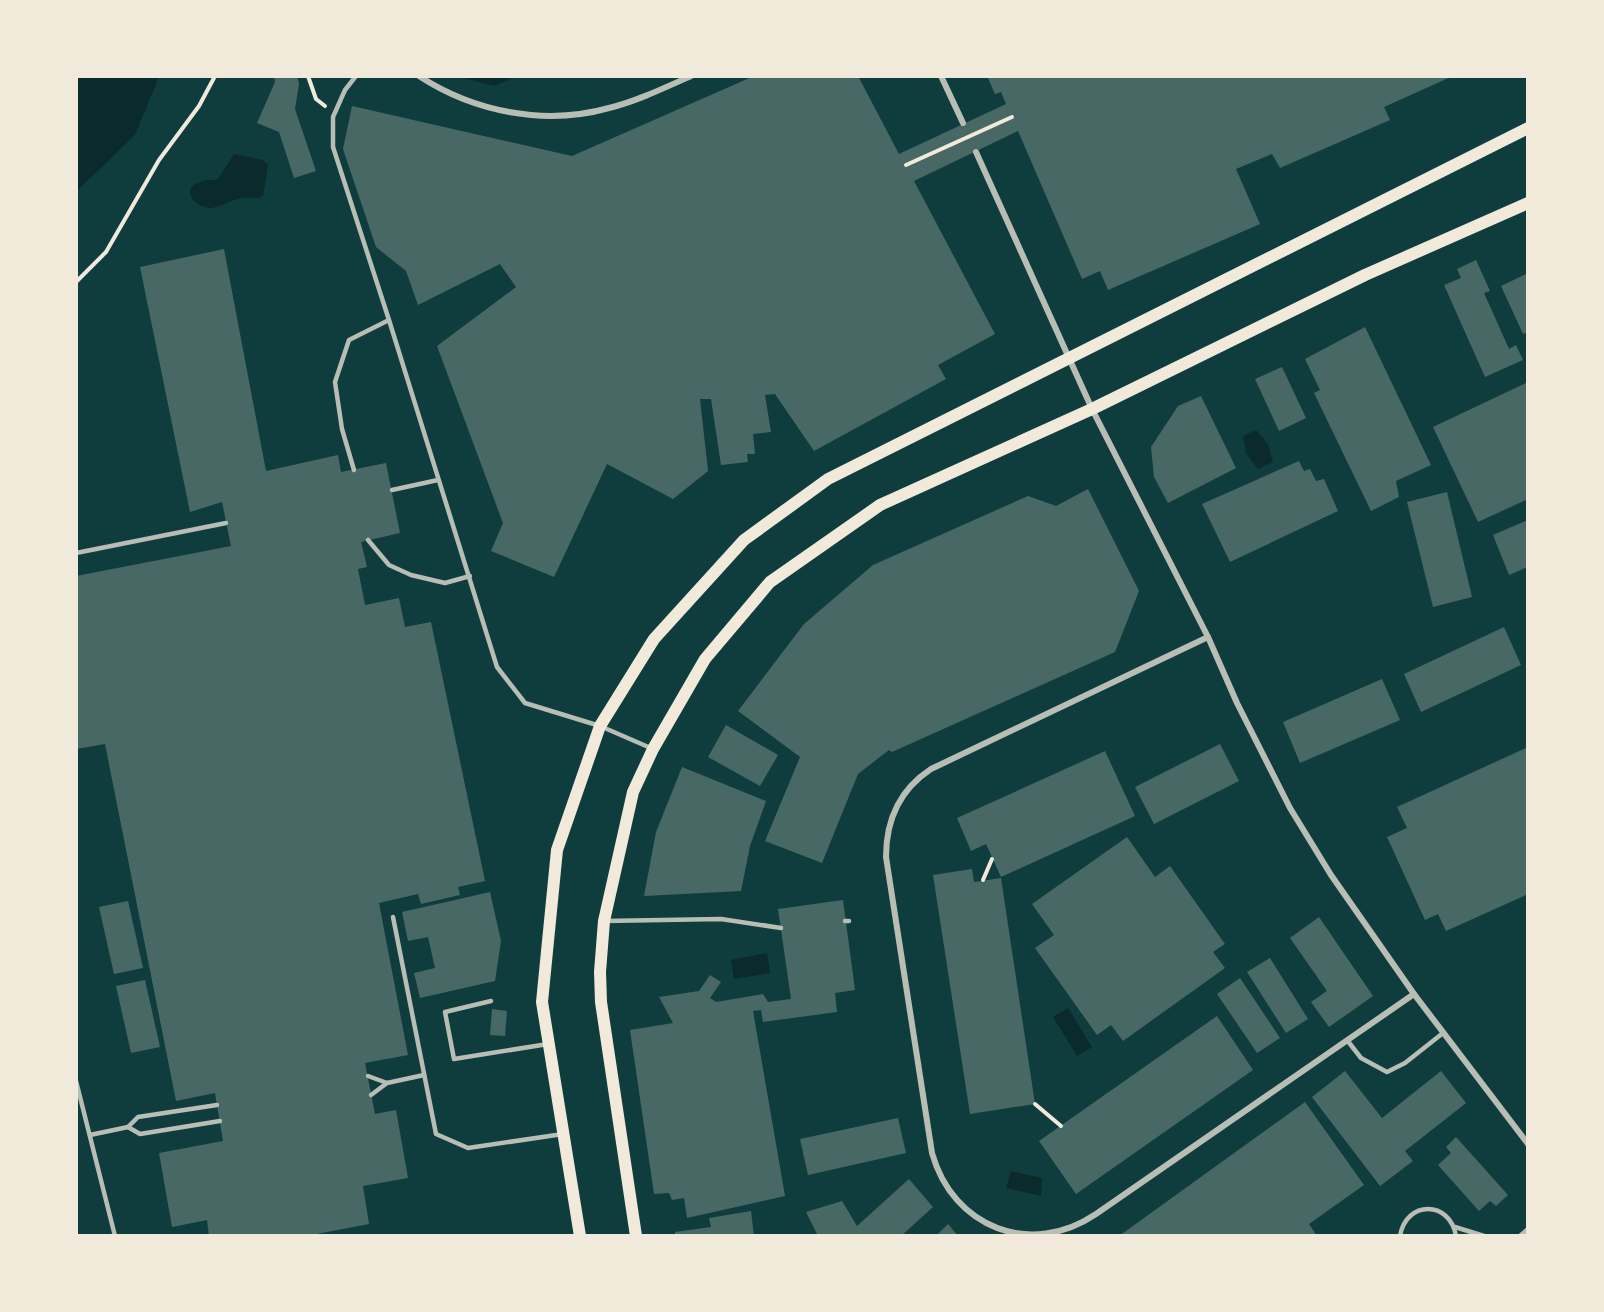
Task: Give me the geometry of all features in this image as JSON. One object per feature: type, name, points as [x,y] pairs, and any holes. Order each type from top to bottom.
[{"type":"main road","points":[[580,1236],[543,1002],[557,850],[600,726],[654,639],[744,540],[828,479],[1527,128]]},
{"type":"main road","points":[[636,1236],[601,1002],[600,972],[604,921],[633,792],[652,749],[705,659],[770,582],[880,505],[1092,409],[1365,275],[1527,203]]},
{"type":"street","points":[[419,76],[435,87],[468,102],[513,113],[562,117],[608,109],[691,76]]},
{"type":"street","points":[[941,76],[963,123]]},
{"type":"street","points":[[976,152],[1092,409],[1208,637],[1290,808],[1331,875],[1414,994],[1527,1144]]},
{"type":"street","points":[[1208,637],[931,769],[914,782],[896,807],[888,826],[886,857],[935,1165],[940,1176],[953,1197],[971,1214],[986,1223],[1003,1230],[1027,1235],[1063,1230],[1088,1219],[1414,994]]},
{"type":"street","points":[[1521,1236],[1527,1230]]},
{"type":"lane","points":[[357,77],[345,90],[333,117],[333,147],[497,667],[525,703],[600,726],[652,749]]},
{"type":"lane","points":[[354,470],[342,429],[335,382],[349,340],[389,320]]},
{"type":"lane","points":[[392,490],[438,480]]},
{"type":"lane","points":[[76,553],[226,523]]},
{"type":"lane","points":[[368,540],[389,565],[411,575],[445,583],[470,576]]},
{"type":"lane","points":[[393,917],[436,1134],[468,1148],[563,1134]]},
{"type":"lane","points":[[604,921],[722,919],[781,928]]},
{"type":"lane","points":[[490,1001],[445,1012],[454,1059],[548,1044]]},
{"type":"lane","points":[[1347,1040],[1361,1058],[1387,1071],[1405,1063],[1443,1032]]},
{"type":"lane","points":[[371,1095],[387,1083],[424,1075]]},
{"type":"lane","points":[[368,1076],[387,1083]]},
{"type":"lane","points":[[76,1081],[115,1236]]},
{"type":"lane","points":[[90,1135],[128,1127],[138,1117],[217,1105]]},
{"type":"lane","points":[[128,1127],[140,1134],[220,1121]]},
{"type":"lane","points":[[1400,1236],[1402,1225],[1408,1217],[1425,1209],[1434,1209],[1450,1219],[1455,1227],[1456,1236]]},
{"type":"lane","points":[[1455,1227],[1484,1236]]},
{"type":"path","points":[[76,282],[106,252],[159,160],[199,106],[215,76]]},
{"type":"path","points":[[906,165],[1012,117]]},
{"type":"path","points":[[983,880],[992,858]]},
{"type":"path","points":[[1035,1104],[1061,1126]]},
{"type":"water","points":[[77,76],[159,77],[135,135],[77,191]]},
{"type":"water","points":[[460,77],[515,77],[494,86]]},
{"type":"water","points":[[234,154],[263,160],[268,165],[263,196],[241,198],[213,208],[203,207],[194,201],[190,193],[194,185],[202,181],[218,179]]},
{"type":"water","points":[[1256,430],[1268,444],[1273,462],[1258,469],[1246,453],[1243,436]]},
{"type":"water","points":[[767,953],[770,973],[734,979],[731,960]]},
{"type":"water","points":[[1068,1008],[1092,1047],[1077,1056],[1053,1017]]},
{"type":"water","points":[[1011,1171],[1042,1178],[1041,1196],[1006,1188]]},
{"type":"building","points":[[274,76],[297,76],[299,84],[295,109],[316,171],[294,178],[279,132],[257,123],[275,82]]},
{"type":"building","points":[[754,76],[858,76],[899,154],[1006,104],[1001,92],[995,94],[987,76],[1453,76],[1384,107],[1390,120],[1280,168],[1272,154],[1236,169],[1260,224],[1108,290],[1100,271],[1082,279],[1018,131],[914,181],[995,334],[938,365],[946,379],[814,451],[775,394],[765,395],[771,432],[753,434],[755,454],[747,454],[748,462],[721,465],[711,399],[700,399],[708,471],[673,499],[607,464],[554,577],[491,551],[503,523],[437,346],[516,287],[500,264],[418,305],[406,271],[376,247],[343,149],[352,106],[572,156]]},
{"type":"building","points":[[224,249],[266,471],[338,455],[341,472],[386,463],[400,533],[361,542],[367,567],[358,569],[365,605],[399,598],[405,627],[431,622],[485,881],[458,887],[460,895],[421,904],[418,894],[379,903],[408,1055],[365,1063],[375,1114],[396,1110],[408,1178],[363,1186],[369,1224],[306,1236],[209,1236],[207,1220],[172,1227],[159,1153],[223,1141],[215,1093],[176,1101],[105,744],[76,749],[76,576],[231,546],[222,502],[190,512],[140,267]]},
{"type":"building","points":[[1476,260],[1490,291],[1484,293],[1509,349],[1516,345],[1523,360],[1485,377],[1444,285],[1461,278],[1457,269]]},
{"type":"building","points":[[1528,273],[1528,332],[1523,334],[1501,286]]},
{"type":"building","points":[[1365,327],[1431,465],[1396,481],[1399,497],[1371,511],[1314,393],[1320,390],[1305,359]]},
{"type":"building","points":[[1282,367],[1306,418],[1279,431],[1255,379]]},
{"type":"building","points":[[1528,382],[1528,499],[1478,522],[1433,427]]},
{"type":"building","points":[[1201,396],[1236,468],[1168,503],[1154,477],[1151,447],[1178,406]]},
{"type":"building","points":[[1299,461],[1304,471],[1310,469],[1316,481],[1324,479],[1338,511],[1230,562],[1202,504]]},
{"type":"building","points":[[1088,489],[1139,591],[1115,652],[892,752],[889,750],[858,774],[822,863],[765,841],[800,757],[738,711],[804,624],[873,565],[1028,496],[1056,506]]},
{"type":"building","points":[[1447,492],[1472,597],[1433,607],[1407,502]]},
{"type":"building","points":[[1528,520],[1528,567],[1509,575],[1493,535]]},
{"type":"building","points":[[1504,627],[1521,665],[1421,712],[1404,674]]},
{"type":"building","points":[[1382,679],[1400,720],[1300,763],[1283,722]]},
{"type":"building","points":[[726,725],[778,755],[760,786],[708,757]]},
{"type":"building","points":[[1220,744],[1239,781],[1154,824],[1135,787]]},
{"type":"building","points":[[1528,747],[1528,894],[1446,931],[1438,914],[1425,920],[1387,837],[1407,828],[1397,807]]},
{"type":"building","points":[[1105,751],[1135,816],[1001,877],[986,844],[971,851],[957,818]]},
{"type":"building","points":[[682,767],[766,801],[750,846],[741,891],[644,896],[656,832]]},
{"type":"building","points":[[1127,837],[1155,877],[1170,866],[1225,944],[1213,952],[1225,968],[1123,1041],[1111,1025],[1097,1035],[1035,948],[1054,935],[1032,904]]},
{"type":"building","points":[[972,869],[974,882],[1001,878],[1035,1104],[970,1114],[933,875]]},
{"type":"building","points":[[490,892],[501,941],[495,981],[420,998],[414,973],[435,968],[428,937],[408,941],[402,912]]},
{"type":"building","points":[[843,900],[855,990],[835,993],[837,1012],[763,1022],[761,1010],[753,1011],[785,1196],[687,1218],[684,1198],[672,1200],[669,1193],[654,1194],[630,1030],[673,1023],[659,997],[699,991],[710,975],[721,982],[710,998],[716,1002],[763,994],[768,1002],[791,999],[778,909]]},
{"type":"building","points":[[128,901],[143,968],[114,974],[99,907]]},
{"type":"building","points":[[1319,917],[1373,996],[1329,1027],[1311,1002],[1327,991],[1290,938]]},
{"type":"building","points":[[1270,958],[1308,1019],[1286,1033],[1247,972]]},
{"type":"building","points":[[1240,978],[1280,1038],[1257,1053],[1217,994]]},
{"type":"building","points":[[145,980],[160,1047],[131,1053],[116,986]]},
{"type":"building","points":[[492,1009],[507,1011],[505,1036],[490,1035]]},
{"type":"building","points":[[1217,1016],[1253,1070],[1076,1194],[1039,1141]]},
{"type":"building","points":[[1345,1071],[1382,1118],[1441,1071],[1466,1103],[1405,1151],[1413,1161],[1380,1186],[1312,1097]]},
{"type":"building","points":[[1305,1102],[1364,1185],[1309,1224],[1317,1236],[1119,1236]]},
{"type":"building","points":[[898,1118],[906,1153],[808,1175],[800,1139]]},
{"type":"building","points":[[1456,1137],[1508,1195],[1496,1206],[1490,1201],[1479,1211],[1438,1165],[1451,1153],[1446,1147]]},
{"type":"building","points":[[909,1179],[933,1207],[901,1236],[818,1236],[806,1212],[842,1201],[857,1226]]},
{"type":"building","points":[[751,1211],[754,1236],[675,1236],[675,1232],[711,1227],[709,1218]]},
{"type":"building","points":[[948,1224],[958,1236],[936,1236]]}]
